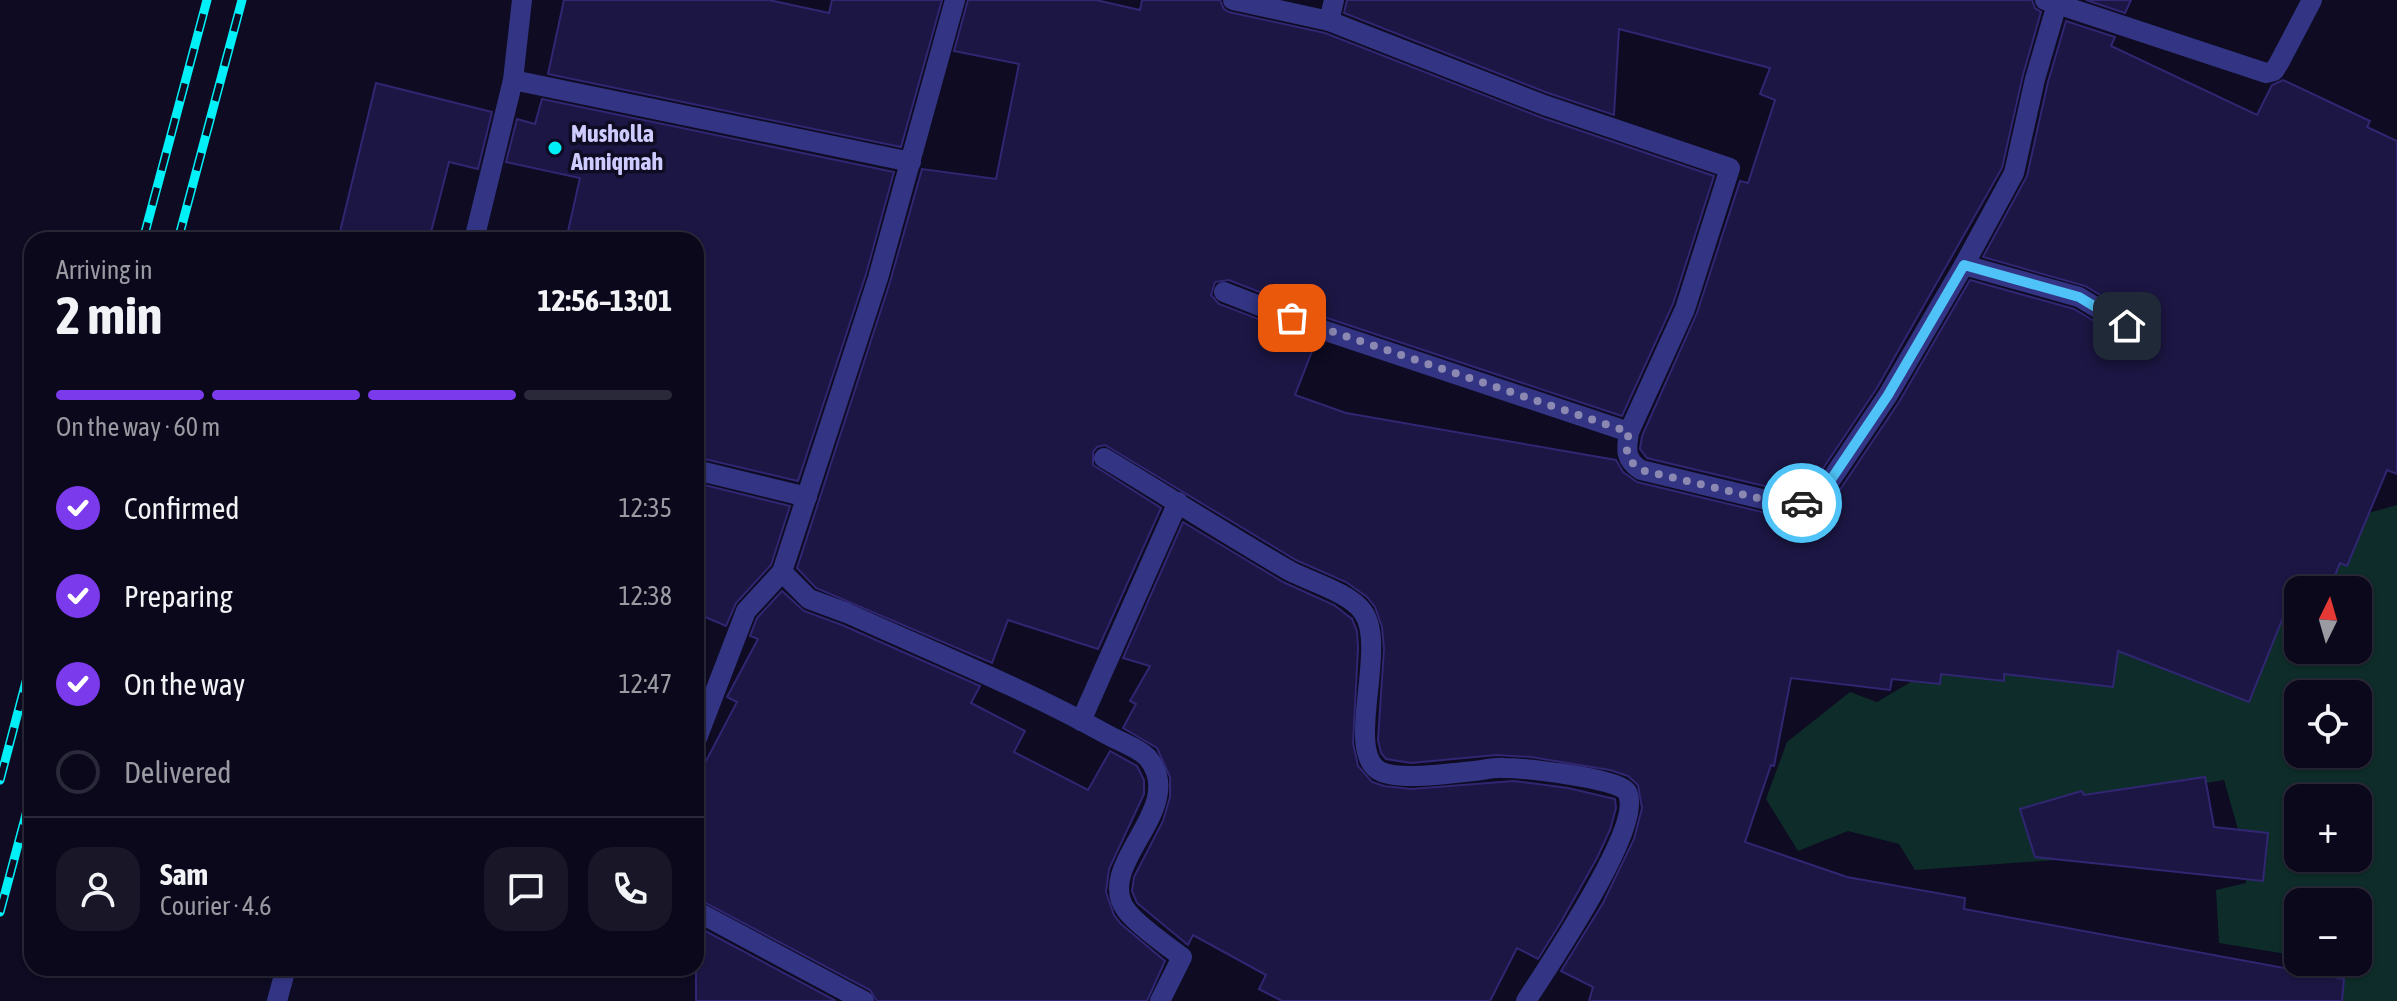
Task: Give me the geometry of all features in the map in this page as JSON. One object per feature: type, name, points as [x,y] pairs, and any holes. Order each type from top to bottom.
[{"type":"street","points":[[476,232],[513,80],[522,0]]},
{"type":"street","points":[[704,720],[746,611],[782,572],[878,278],[955,0]]},
{"type":"street","points":[[1233,0],[1329,21],[1544,105],[1730,168],[1685,309],[1629,432],[1625,451],[1632,464],[1641,470],[1783,504],[1809,501],[1820,496],[1888,395],[2014,173],[2051,2],[2266,73],[2274,71],[2312,0]]},
{"type":"street","points":[[1329,21],[1334,0]]},
{"type":"street","points":[[513,80],[911,162]]},
{"type":"street","points":[[1964,265],[2079,297],[2127,326]]},
{"type":"street","points":[[1224,292],[1314,327],[1629,432]]},
{"type":"street","points":[[1104,458],[1291,571],[1353,602],[1365,614],[1371,635],[1364,733],[1368,754],[1376,769],[1386,773],[1429,776],[1502,767],[1592,778],[1621,786],[1628,793],[1629,806],[1622,834],[1598,887],[1526,1001]]},
{"type":"street","points":[[704,472],[807,497]]},
{"type":"street","points":[[1081,721],[1178,502]]},
{"type":"street","points":[[782,572],[809,599],[847,613],[1081,721],[1147,757],[1156,778],[1156,791],[1147,826],[1118,879],[1119,893],[1126,911],[1182,957],[1160,1001]]},
{"type":"street","points":[[704,915],[864,1001]]},
{"type":"street","points":[[277,1001],[284,976]]},
{"type":"green space","points":[[2397,505],[2397,1001],[2299,1001],[2301,976],[2372,976],[2372,888],[2284,888],[2284,954],[2219,943],[2216,890],[2246,883],[2243,847],[2224,780],[2113,799],[2057,838],[2055,860],[1915,870],[1899,844],[1848,831],[1798,851],[1766,799],[1787,742],[1850,692],[1877,702],[1934,668],[2279,538]]},
{"type":"building","points":[[564,0],[769,0],[829,13],[832,0],[942,0],[901,147],[548,74]]},
{"type":"building","points":[[968,0],[1096,0],[1140,10],[1142,0],[1220,0],[1229,12],[1325,33],[1540,117],[1714,176],[1673,304],[1622,416],[1318,315],[1229,280],[1215,282],[1211,295],[1219,304],[1316,341],[1295,395],[1346,413],[1616,460],[1623,472],[1637,482],[1783,517],[1801,516],[1831,503],[1899,402],[1970,280],[2074,309],[2121,337],[2133,338],[2138,332],[2140,325],[2134,315],[2085,286],[1983,257],[2027,176],[2048,82],[2066,21],[2115,37],[2111,46],[2257,115],[2272,85],[2283,80],[2370,121],[2367,127],[2397,141],[2397,474],[2387,470],[2347,566],[2340,563],[2335,576],[2284,576],[2284,615],[2249,702],[2118,651],[2113,687],[2004,674],[2004,681],[1941,674],[1940,684],[1892,679],[1890,690],[1791,678],[1774,766],[1771,765],[1745,842],[1847,877],[1965,898],[1964,909],[2284,968],[2284,976],[2344,979],[2342,1001],[1589,1001],[1593,987],[1561,971],[1603,903],[1634,839],[1642,808],[1638,785],[1628,776],[1610,770],[1531,757],[1496,755],[1411,763],[1386,759],[1378,740],[1384,649],[1382,627],[1375,607],[1367,597],[1346,582],[1296,560],[1105,445],[1093,452],[1093,465],[1161,508],[1098,649],[1008,620],[992,663],[816,588],[797,568],[890,282],[922,169],[996,179],[1019,64],[954,51]]},
{"type":"building","points":[[1347,0],[2032,0],[2041,12],[2002,168],[1877,388],[1812,485],[1785,491],[1647,458],[1640,449],[1642,436],[1697,313],[1740,181],[1748,183],[1775,100],[1760,94],[1770,68],[1619,29],[1614,115],[1548,93],[1344,13]]},
{"type":"building","points":[[2086,0],[2131,0],[2125,13]]},
{"type":"building","points":[[376,83],[492,112],[478,169],[449,162],[431,232],[340,232]]},
{"type":"building","points":[[542,99],[894,172],[866,274],[798,481],[704,459],[704,232],[568,232],[580,178],[506,162],[517,119],[535,124]]},
{"type":"building","points":[[704,485],[790,506],[771,565],[736,603],[726,626],[704,616]]},
{"type":"building","points":[[1183,522],[1283,582],[1334,605],[1352,619],[1357,631],[1358,648],[1353,743],[1358,766],[1372,782],[1411,789],[1514,781],[1568,788],[1615,799],[1616,808],[1610,830],[1561,922],[1538,959],[1517,948],[1490,1001],[1282,1001],[1259,989],[1266,975],[1193,935],[1188,945],[1137,903],[1132,891],[1134,877],[1163,821],[1170,797],[1170,777],[1157,748],[1123,728],[1136,704],[1130,701],[1150,666],[1123,658]]},
{"type":"building","points":[[782,591],[804,611],[980,686],[971,703],[1025,731],[1014,752],[1088,790],[1110,751],[1137,766],[1144,780],[1144,794],[1109,869],[1106,892],[1114,915],[1121,924],[1165,961],[1147,1001],[877,1001],[870,990],[704,902],[704,765],[737,702],[727,697],[758,639],[750,636],[757,618]]},
{"type":"building","points":[[2205,777],[2214,827],[2268,833],[2263,881],[2035,857],[2020,809],[2082,791],[2084,795]]},
{"type":"building","points":[[704,930],[836,1001],[696,1001],[696,976],[704,976]]},
{"type":"railway","points":[[145,232],[207,0]]},
{"type":"railway","points":[[180,232],[242,0]]},
{"type":"railway","points":[[0,780],[24,689]]},
{"type":"railway","points":[[0,912],[24,822]]},
{"type":"way so far","points":[[1292,318],[1629,432],[1625,451],[1632,464],[1641,470],[1783,504],[1802,503]]},
{"type":"place","name":"Musholla Anniqmah","points":[[555,148]]},
{"type":"route","points":[[1802,503],[1820,496],[1888,395],[1964,265],[2079,297],[2127,326]]}]
